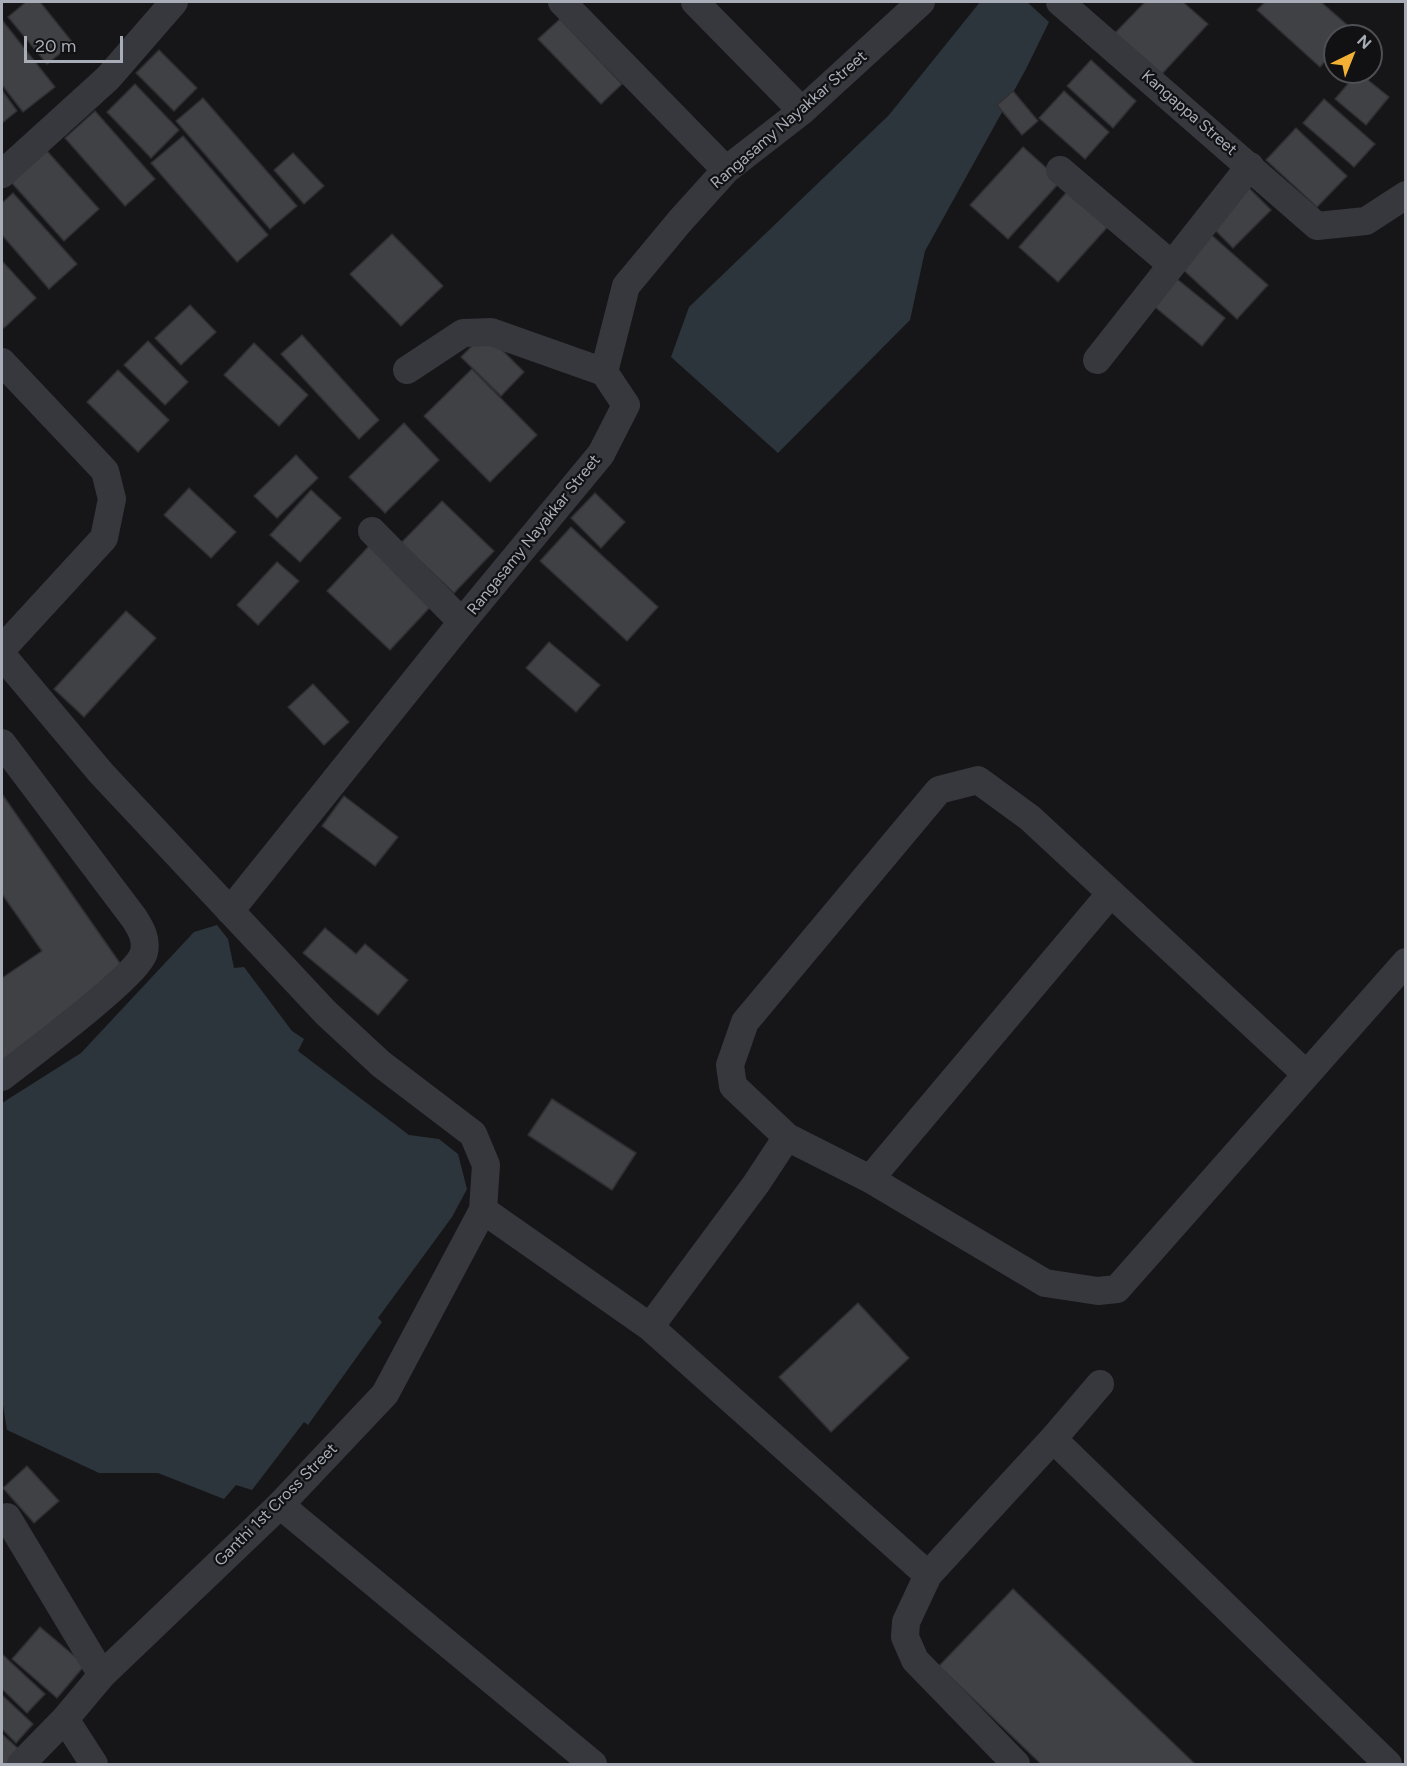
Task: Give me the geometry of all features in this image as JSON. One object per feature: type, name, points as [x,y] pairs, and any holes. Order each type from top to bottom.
[{"type":"street","points":[[2,174],[108,78],[174,2]]},
{"type":"street","points":[[562,2],[726,170]]},
{"type":"street","points":[[695,2],[802,111]]},
{"type":"street","name":"Rangasamy Nayakkar Street","points":[[230,912],[462,622],[601,454],[626,405],[604,372],[626,286],[726,170],[802,111],[921,2]]},
{"type":"street","name":"Kangappa Street","points":[[1060,2],[1317,226],[1366,221],[1406,195]]},
{"type":"street","points":[[1097,360],[1250,166]]},
{"type":"street","points":[[1060,170],[1172,265]]},
{"type":"street","points":[[407,370],[463,333],[491,332],[604,372]]},
{"type":"street","points":[[2,362],[105,471],[112,499],[104,538],[2,649]]},
{"type":"street","points":[[372,531],[462,622]]},
{"type":"street","points":[[2,655],[101,772],[326,1013],[381,1064],[473,1134],[486,1164],[483,1210],[650,1327],[927,1575]]},
{"type":"street","points":[[2,743],[134,918],[143,932],[145,943],[144,955],[132,972],[2,1077]]},
{"type":"street","points":[[1306,1074],[1030,818],[978,780],[939,790],[745,1022],[730,1065],[733,1086],[787,1137],[870,1179],[1045,1283],[1098,1291],[1117,1289],[1306,1074],[1402,973]]},
{"type":"street","points":[[870,1179],[1111,893]]},
{"type":"street","points":[[650,1327],[756,1184],[787,1137]]},
{"type":"street","name":"Ganthi 1st Cross Street","points":[[21,1764],[65,1719],[102,1675],[280,1504],[385,1394],[483,1210]]},
{"type":"street","points":[[1016,1764],[915,1660],[905,1637],[906,1622],[927,1575],[1053,1439],[1100,1384]]},
{"type":"street","points":[[1053,1439],[1388,1764]]},
{"type":"street","points":[[280,1504],[593,1764]]},
{"type":"street","points":[[7,1518],[102,1675]]},
{"type":"street","points":[[65,1719],[94,1764]]},
{"type":"shaded area","points":[[980,2],[1027,2],[1049,22],[1026,69],[925,251],[910,320],[778,453],[671,357],[689,307],[889,115]]},
{"type":"shaded area","points":[[217,925],[228,939],[234,968],[244,967],[292,1031],[304,1039],[298,1051],[409,1135],[439,1139],[458,1154],[467,1189],[452,1217],[378,1318],[382,1322],[308,1425],[304,1422],[252,1490],[236,1485],[224,1499],[158,1473],[99,1473],[7,1430],[2,1399],[2,1103],[81,1053],[194,932]]},
{"type":"building","points":[[26,2],[40,2],[73,43],[47,64],[8,17]]},
{"type":"building","points":[[1145,2],[1183,2],[1208,24],[1160,76],[1114,34]]},
{"type":"building","points":[[1265,2],[1321,2],[1346,24],[1323,24],[1323,64],[1320,67],[1257,10]]},
{"type":"building","points":[[560,19],[622,84],[601,104],[538,39]]},
{"type":"building","points":[[2,20],[55,87],[23,112],[2,85]]},
{"type":"building","points":[[159,50],[197,88],[174,111],[136,73]]},
{"type":"building","points":[[1091,60],[1136,101],[1113,128],[1067,86]]},
{"type":"building","points":[[135,84],[179,130],[151,158],[107,112]]},
{"type":"building","points":[[1348,84],[1373,84],[1389,97],[1366,125],[1335,99]]},
{"type":"building","points":[[2,90],[17,111],[2,123]]},
{"type":"building","points":[[1013,91],[1038,121],[1022,135],[997,105]]},
{"type":"building","points":[[1064,91],[1109,132],[1085,159],[1039,118]]},
{"type":"building","points":[[203,98],[297,206],[270,229],[176,121]]},
{"type":"building","points":[[1324,99],[1375,144],[1354,167],[1303,123]]},
{"type":"building","points":[[95,111],[155,179],[125,206],[65,138]]},
{"type":"building","points":[[1296,128],[1347,176],[1317,207],[1266,160]]},
{"type":"building","points":[[183,136],[268,235],[237,262],[151,163]]},
{"type":"building","points":[[1023,147],[1061,181],[1008,239],[970,205]]},
{"type":"building","points":[[47,151],[99,209],[64,241],[11,182]]},
{"type":"building","points":[[293,153],[324,186],[304,204],[274,170]]},
{"type":"building","points":[[1072,186],[1112,222],[1058,282],[1019,247]]},
{"type":"building","points":[[1248,187],[1271,210],[1233,248],[1210,225]]},
{"type":"building","points":[[13,193],[77,264],[49,289],[2,235],[2,203]]},
{"type":"building","points":[[1208,232],[1268,285],[1237,319],[1178,265]]},
{"type":"building","points":[[392,234],[443,286],[401,326],[350,274]]},
{"type":"building","points":[[2,261],[36,298],[4,328],[2,326]]},
{"type":"building","points":[[1177,279],[1225,318],[1202,346],[1155,307]]},
{"type":"building","points":[[190,305],[216,332],[181,365],[155,338]]},
{"type":"building","points":[[485,333],[524,372],[501,396],[461,357]]},
{"type":"building","points":[[302,335],[379,420],[359,439],[281,354]]},
{"type":"building","points":[[148,341],[188,382],[165,405],[124,365]]},
{"type":"building","points":[[254,343],[308,395],[279,426],[224,375]]},
{"type":"building","points":[[472,369],[537,435],[490,482],[424,416]]},
{"type":"building","points":[[118,370],[169,420],[138,452],[87,402]]},
{"type":"building","points":[[404,423],[439,460],[385,513],[349,477]]},
{"type":"building","points":[[296,455],[318,478],[277,518],[254,496]]},
{"type":"building","points":[[189,488],[236,532],[211,558],[164,515]]},
{"type":"building","points":[[311,490],[341,518],[300,562],[270,535]]},
{"type":"building","points":[[595,493],[625,522],[601,548],[571,518]]},
{"type":"building","points":[[442,501],[494,551],[454,593],[401,543]]},
{"type":"building","points":[[571,527],[658,607],[627,641],[540,561]]},
{"type":"building","points":[[370,545],[433,604],[390,650],[327,591]]},
{"type":"building","points":[[277,562],[299,581],[258,625],[237,605]]},
{"type":"building","points":[[126,611],[156,638],[84,717],[54,689]]},
{"type":"building","points":[[549,642],[600,685],[576,712],[526,668]]},
{"type":"building","points":[[313,684],[349,722],[324,745],[288,707]]},
{"type":"building","points":[[2,794],[124,969],[2,1061],[2,978],[42,951],[2,894]]},
{"type":"building","points":[[344,796],[398,837],[375,866],[322,826]]},
{"type":"building","points":[[325,928],[356,954],[365,944],[408,980],[378,1015],[303,953]]},
{"type":"building","points":[[552,1099],[636,1153],[612,1190],[528,1135]]},
{"type":"building","points":[[858,1303],[909,1358],[831,1432],[779,1377]]},
{"type":"building","points":[[27,1466],[59,1501],[34,1523],[3,1488]]},
{"type":"building","points":[[1013,1589],[1195,1764],[1041,1764],[939,1666]]},
{"type":"building","points":[[40,1627],[85,1665],[57,1698],[12,1659]]},
{"type":"building","points":[[2,1654],[45,1694],[27,1713],[2,1689]]},
{"type":"building","points":[[2,1695],[33,1724],[16,1743],[2,1729]]},
{"type":"building","points":[[2,1734],[22,1752],[11,1764],[2,1764]]}]
